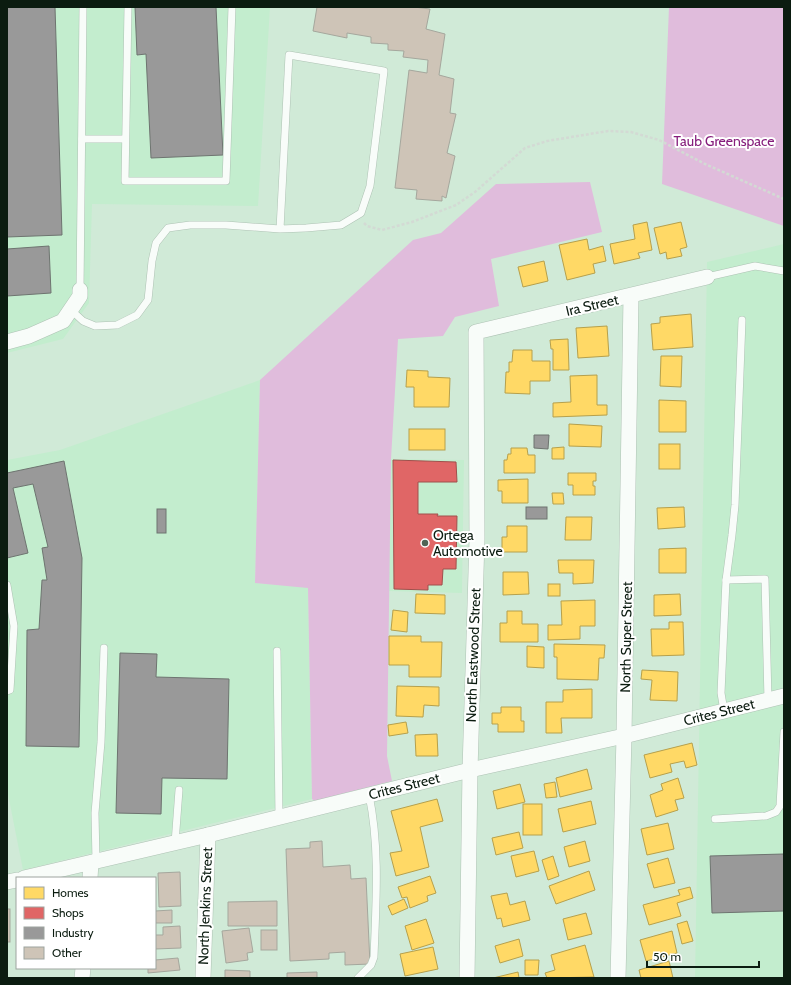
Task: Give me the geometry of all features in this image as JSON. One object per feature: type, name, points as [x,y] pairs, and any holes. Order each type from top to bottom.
[{"type":"street","name":"Ira Street","points":[[476,332],[707,277]]},
{"type":"street","points":[[7,342],[29,336],[63,321],[80,296],[80,290]]},
{"type":"street","name":"North Super Street","points":[[618,978],[624,736],[631,296]]},
{"type":"street","name":"North Eastwood Street","points":[[467,978],[470,770],[477,539],[476,332]]},
{"type":"street","name":"Crites Street","points":[[28,877],[175,843],[470,770],[624,736],[784,696]]},
{"type":"street","name":"North Jenkins Street","points":[[202,978],[208,835]]},
{"type":"street","points":[[90,877],[93,862]]},
{"type":"lane","points":[[80,290],[83,7]]},
{"type":"lane","points":[[128,7],[125,180],[226,181],[232,7]]},
{"type":"lane","points":[[71,310],[83,321],[95,326],[117,325],[137,315],[148,300],[152,260],[156,243],[168,228],[190,225],[226,225],[280,229],[341,225],[361,213],[370,186],[384,72],[289,55],[280,229]]},
{"type":"lane","points":[[82,139],[125,139]]},
{"type":"lane","points":[[707,277],[755,266],[784,271]]},
{"type":"lane","points":[[724,711],[721,693],[726,580],[735,505],[742,320]]},
{"type":"lane","points":[[726,580],[765,579],[768,700]]},
{"type":"lane","points":[[7,585],[14,626],[10,690],[7,691]]},
{"type":"lane","points":[[93,862],[101,742],[104,648]]},
{"type":"lane","points":[[277,651],[279,817]]},
{"type":"lane","points":[[715,819],[766,816],[776,812],[780,806],[784,732]]},
{"type":"lane","points":[[175,843],[179,790]]},
{"type":"lane","points":[[358,978],[371,965],[374,957],[376,883],[374,814],[369,795]]},
{"type":"path","points":[[357,215],[367,226],[382,230],[412,222],[456,206],[475,192],[525,148],[547,141],[608,131],[631,132],[659,140],[705,164],[784,199]]},
{"type":"shaded area","points":[[7,7],[270,7],[258,206],[92,204],[89,303],[63,339],[7,353]]},
{"type":"shaded area","points":[[784,244],[784,978],[695,978],[707,262]]},
{"type":"shaded area","points":[[260,380],[255,583],[308,587],[312,799],[23,870],[7,789],[7,460],[60,450]]},
{"type":"shaded area","name":"Ortega Automotive","points":[[391,459],[464,460],[462,593],[388,591]]},
{"type":"green space","name":"Taub Greenspace","points":[[669,7],[784,7],[784,226],[662,184]]},
{"type":"green space","points":[[590,182],[602,232],[491,259],[499,306],[455,317],[443,336],[398,339],[391,459],[387,756],[392,781],[315,801],[312,799],[308,588],[255,583],[260,380],[413,240],[441,233],[496,184]]},
{"type":"building: Homes","points":[[647,222],[652,250],[638,253],[640,258],[614,264],[610,244],[635,239],[633,225]]},
{"type":"building: Homes","points":[[681,222],[687,247],[680,249],[682,256],[667,259],[666,252],[660,254],[654,228]]},
{"type":"building: Homes","points":[[587,239],[589,250],[603,246],[606,261],[593,264],[595,273],[567,280],[559,245]]},
{"type":"building: Homes","points":[[544,261],[548,281],[523,287],[518,267]]},
{"type":"building: Homes","points":[[691,314],[693,347],[653,350],[651,324],[660,323],[660,317]]},
{"type":"building: Homes","points":[[607,326],[609,356],[578,358],[576,328]]},
{"type":"building: Homes","points":[[568,339],[569,370],[553,370],[553,349],[551,349],[550,340]]},
{"type":"building: Homes","points":[[513,350],[532,350],[532,361],[550,361],[550,381],[530,381],[530,394],[505,393],[506,372],[509,372],[509,362],[512,362]]},
{"type":"building: Homes","points":[[661,356],[682,356],[681,387],[660,386]]},
{"type":"building: Homes","points":[[407,370],[428,371],[428,377],[450,378],[449,407],[414,407],[414,387],[406,387]]},
{"type":"building: Homes","points":[[597,375],[597,405],[607,405],[607,415],[553,417],[553,403],[571,402],[570,376]]},
{"type":"building: Homes","points":[[659,400],[686,401],[686,432],[659,432]]},
{"type":"building: Homes","points":[[569,424],[602,426],[601,447],[569,446]]},
{"type":"building: Homes","points":[[409,429],[445,429],[445,450],[409,450]]},
{"type":"building: Homes","points":[[659,444],[680,444],[680,469],[659,469]]},
{"type":"building: Homes","points":[[564,447],[564,459],[552,459],[552,448]]},
{"type":"building: Homes","points":[[511,448],[527,448],[528,455],[535,455],[535,473],[504,473],[504,460],[507,460],[508,454],[511,454]]},
{"type":"building: Homes","points":[[568,473],[596,473],[596,481],[593,481],[593,486],[595,486],[595,495],[573,495],[573,485],[568,485]]},
{"type":"building: Homes","points":[[528,479],[528,503],[502,503],[502,491],[498,491],[498,480]]},
{"type":"building: Homes","points":[[552,493],[563,493],[564,504],[553,504]]},
{"type":"building: Homes","points":[[684,507],[685,527],[658,529],[657,508]]},
{"type":"building: Homes","points":[[566,517],[592,517],[591,540],[565,540]]},
{"type":"building: Homes","points":[[507,526],[527,526],[527,552],[502,552],[502,537],[507,537]]},
{"type":"building: Homes","points":[[686,548],[686,573],[659,573],[659,549]]},
{"type":"building: Homes","points":[[558,560],[594,560],[593,583],[573,584],[573,573],[559,573]]},
{"type":"building: Homes","points":[[503,572],[528,572],[529,594],[503,595]]},
{"type":"building: Homes","points":[[548,584],[560,584],[560,596],[548,596]]},
{"type":"building: Homes","points":[[416,594],[445,595],[445,614],[415,613]]},
{"type":"building: Homes","points":[[680,594],[681,615],[654,616],[654,595]]},
{"type":"building: Homes","points":[[595,600],[595,626],[580,626],[580,639],[548,640],[548,625],[562,625],[561,601]]},
{"type":"building: Homes","points":[[393,610],[408,612],[407,632],[391,630]]},
{"type":"building: Homes","points":[[507,611],[522,611],[522,624],[538,624],[538,642],[500,642],[500,623],[507,623]]},
{"type":"building: Homes","points":[[669,622],[683,622],[684,655],[652,656],[651,629],[669,629]]},
{"type":"building: Homes","points":[[389,636],[421,636],[421,642],[442,642],[441,677],[409,677],[409,665],[389,665]]},
{"type":"building: Homes","points":[[554,644],[605,645],[604,658],[599,658],[598,680],[557,679],[557,657],[554,657]]},
{"type":"building: Homes","points":[[527,646],[544,647],[544,668],[527,667]]},
{"type":"building: Homes","points":[[642,670],[678,672],[677,701],[650,700],[652,680],[641,679]]},
{"type":"building: Homes","points":[[397,686],[439,687],[439,706],[424,705],[423,717],[396,716]]},
{"type":"building: Homes","points":[[592,689],[592,718],[561,718],[562,733],[546,733],[546,702],[563,702],[563,690]]},
{"type":"building: Homes","points":[[501,707],[521,707],[521,721],[524,721],[524,732],[498,732],[498,724],[492,724],[492,713],[501,713]]},
{"type":"building: Homes","points":[[406,722],[408,733],[389,736],[388,725]]},
{"type":"building: Homes","points":[[437,734],[438,756],[416,756],[415,735]]},
{"type":"building: Homes","points":[[692,743],[697,765],[686,768],[684,761],[670,764],[672,772],[650,778],[644,755]]},
{"type":"building: Homes","points":[[587,769],[592,789],[560,797],[556,778]]},
{"type":"building: Homes","points":[[678,778],[684,798],[675,800],[678,810],[656,817],[650,795],[663,790],[661,784]]},
{"type":"building: Homes","points":[[555,782],[557,797],[546,798],[544,784]]},
{"type":"building: Homes","points":[[520,784],[525,802],[497,809],[493,791]]},
{"type":"building: Homes","points":[[437,799],[443,821],[420,827],[429,867],[396,876],[390,853],[402,851],[391,811]]},
{"type":"building: Homes","points":[[591,801],[596,824],[563,832],[558,809]]},
{"type":"building: Homes","points":[[523,804],[542,804],[542,835],[523,835]]},
{"type":"building: Homes","points":[[668,823],[674,849],[647,855],[641,829]]},
{"type":"building: Homes","points":[[519,832],[523,848],[496,855],[492,838]]},
{"type":"building: Homes","points":[[585,841],[590,861],[569,867],[564,847]]},
{"type":"building: Homes","points":[[534,851],[539,871],[516,877],[511,856]]},
{"type":"building: Homes","points":[[553,856],[559,876],[548,880],[542,860]]},
{"type":"building: Homes","points":[[668,858],[675,883],[654,888],[647,864]]},
{"type":"building: Homes","points":[[589,871],[595,890],[556,904],[549,886]]},
{"type":"building: Homes","points":[[430,876],[436,893],[427,896],[428,901],[410,908],[407,897],[402,898],[398,887]]},
{"type":"building: Homes","points":[[690,887],[693,898],[677,903],[681,916],[649,925],[643,905],[680,895],[678,890]]},
{"type":"building: Homes","points":[[507,893],[510,905],[525,901],[530,920],[503,927],[501,918],[497,919],[491,896]]},
{"type":"building: Homes","points":[[404,899],[408,908],[392,915],[388,906]]},
{"type":"building: Homes","points":[[586,913],[592,934],[568,940],[563,919]]},
{"type":"building: Homes","points":[[426,919],[434,943],[412,950],[405,926]]},
{"type":"building: Homes","points":[[687,921],[693,941],[682,944],[677,924]]},
{"type":"building: Homes","points":[[672,931],[677,953],[646,961],[640,940]]},
{"type":"building: Homes","points":[[519,939],[523,956],[500,963],[495,946]]},
{"type":"building: Homes","points":[[585,945],[594,977],[547,978],[545,973],[555,970],[551,955]]},
{"type":"building: Homes","points":[[433,947],[438,969],[405,976],[400,954]]},
{"type":"building: Homes","points":[[525,960],[539,960],[538,975],[525,975]]},
{"type":"building: Homes","points":[[669,961],[673,978],[641,978],[639,970]]},
{"type":"building: Homes","points":[[518,972],[519,978],[493,978]]},
{"type":"building: Shops","name":"Ortega Automotive","points":[[393,460],[456,462],[457,482],[418,482],[418,514],[457,516],[456,569],[443,569],[442,585],[428,585],[428,590],[394,589]]},
{"type":"building: Industry","points":[[7,7],[55,7],[62,235],[7,237]]},
{"type":"building: Industry","points":[[135,7],[216,7],[223,155],[151,158],[146,54],[137,55]]},
{"type":"building: Industry","points":[[49,246],[51,293],[7,296],[7,249]]},
{"type":"building: Industry","points":[[534,435],[549,435],[548,449],[534,448]]},
{"type":"building: Industry","points":[[64,461],[82,558],[79,747],[26,746],[27,630],[39,629],[42,580],[47,580],[42,548],[48,547],[33,484],[13,488],[28,553],[7,558],[7,473]]},
{"type":"building: Industry","points":[[526,507],[547,507],[547,519],[526,519]]},
{"type":"building: Industry","points":[[157,509],[166,509],[166,533],[157,533]]},
{"type":"building: Industry","points":[[120,653],[157,654],[156,677],[229,679],[227,779],[162,778],[161,814],[116,813]]},
{"type":"building: Industry","points":[[784,854],[784,911],[712,913],[710,856]]},
{"type":"building: Other","points":[[317,7],[414,7],[430,9],[426,29],[445,34],[439,75],[454,79],[450,113],[456,114],[447,153],[455,156],[446,198],[442,196],[442,201],[416,199],[417,190],[395,188],[409,70],[427,73],[428,60],[403,57],[404,51],[388,50],[388,44],[371,43],[371,37],[347,33],[347,38],[313,31]]},
{"type":"building: Other","points":[[322,841],[323,867],[350,865],[351,879],[366,878],[370,964],[345,965],[345,952],[329,953],[329,959],[290,961],[286,849],[310,848],[310,842]]},
{"type":"building: Other","points":[[180,872],[181,906],[159,907],[158,873]]},
{"type":"building: Other","points":[[277,901],[277,926],[228,926],[228,902]]},
{"type":"building: Other","points":[[7,909],[10,909],[10,942],[7,942]]},
{"type":"building: Other","points":[[172,910],[172,923],[156,923],[156,911]]},
{"type":"building: Other","points":[[180,926],[181,948],[156,949],[156,935],[163,935],[163,927]]},
{"type":"building: Other","points":[[249,928],[253,952],[247,953],[248,960],[226,963],[222,931]]},
{"type":"building: Other","points":[[261,930],[277,930],[277,950],[261,950]]},
{"type":"building: Other","points":[[178,958],[180,970],[148,973],[148,969],[156,969],[156,960]]},
{"type":"building: Other","points":[[225,970],[250,971],[250,978],[225,978]]},
{"type":"building: Other","points":[[317,972],[317,978],[287,978],[287,973]]},
{"type":"place","name":"Ortega Automotive","points":[[425,543]]}]
